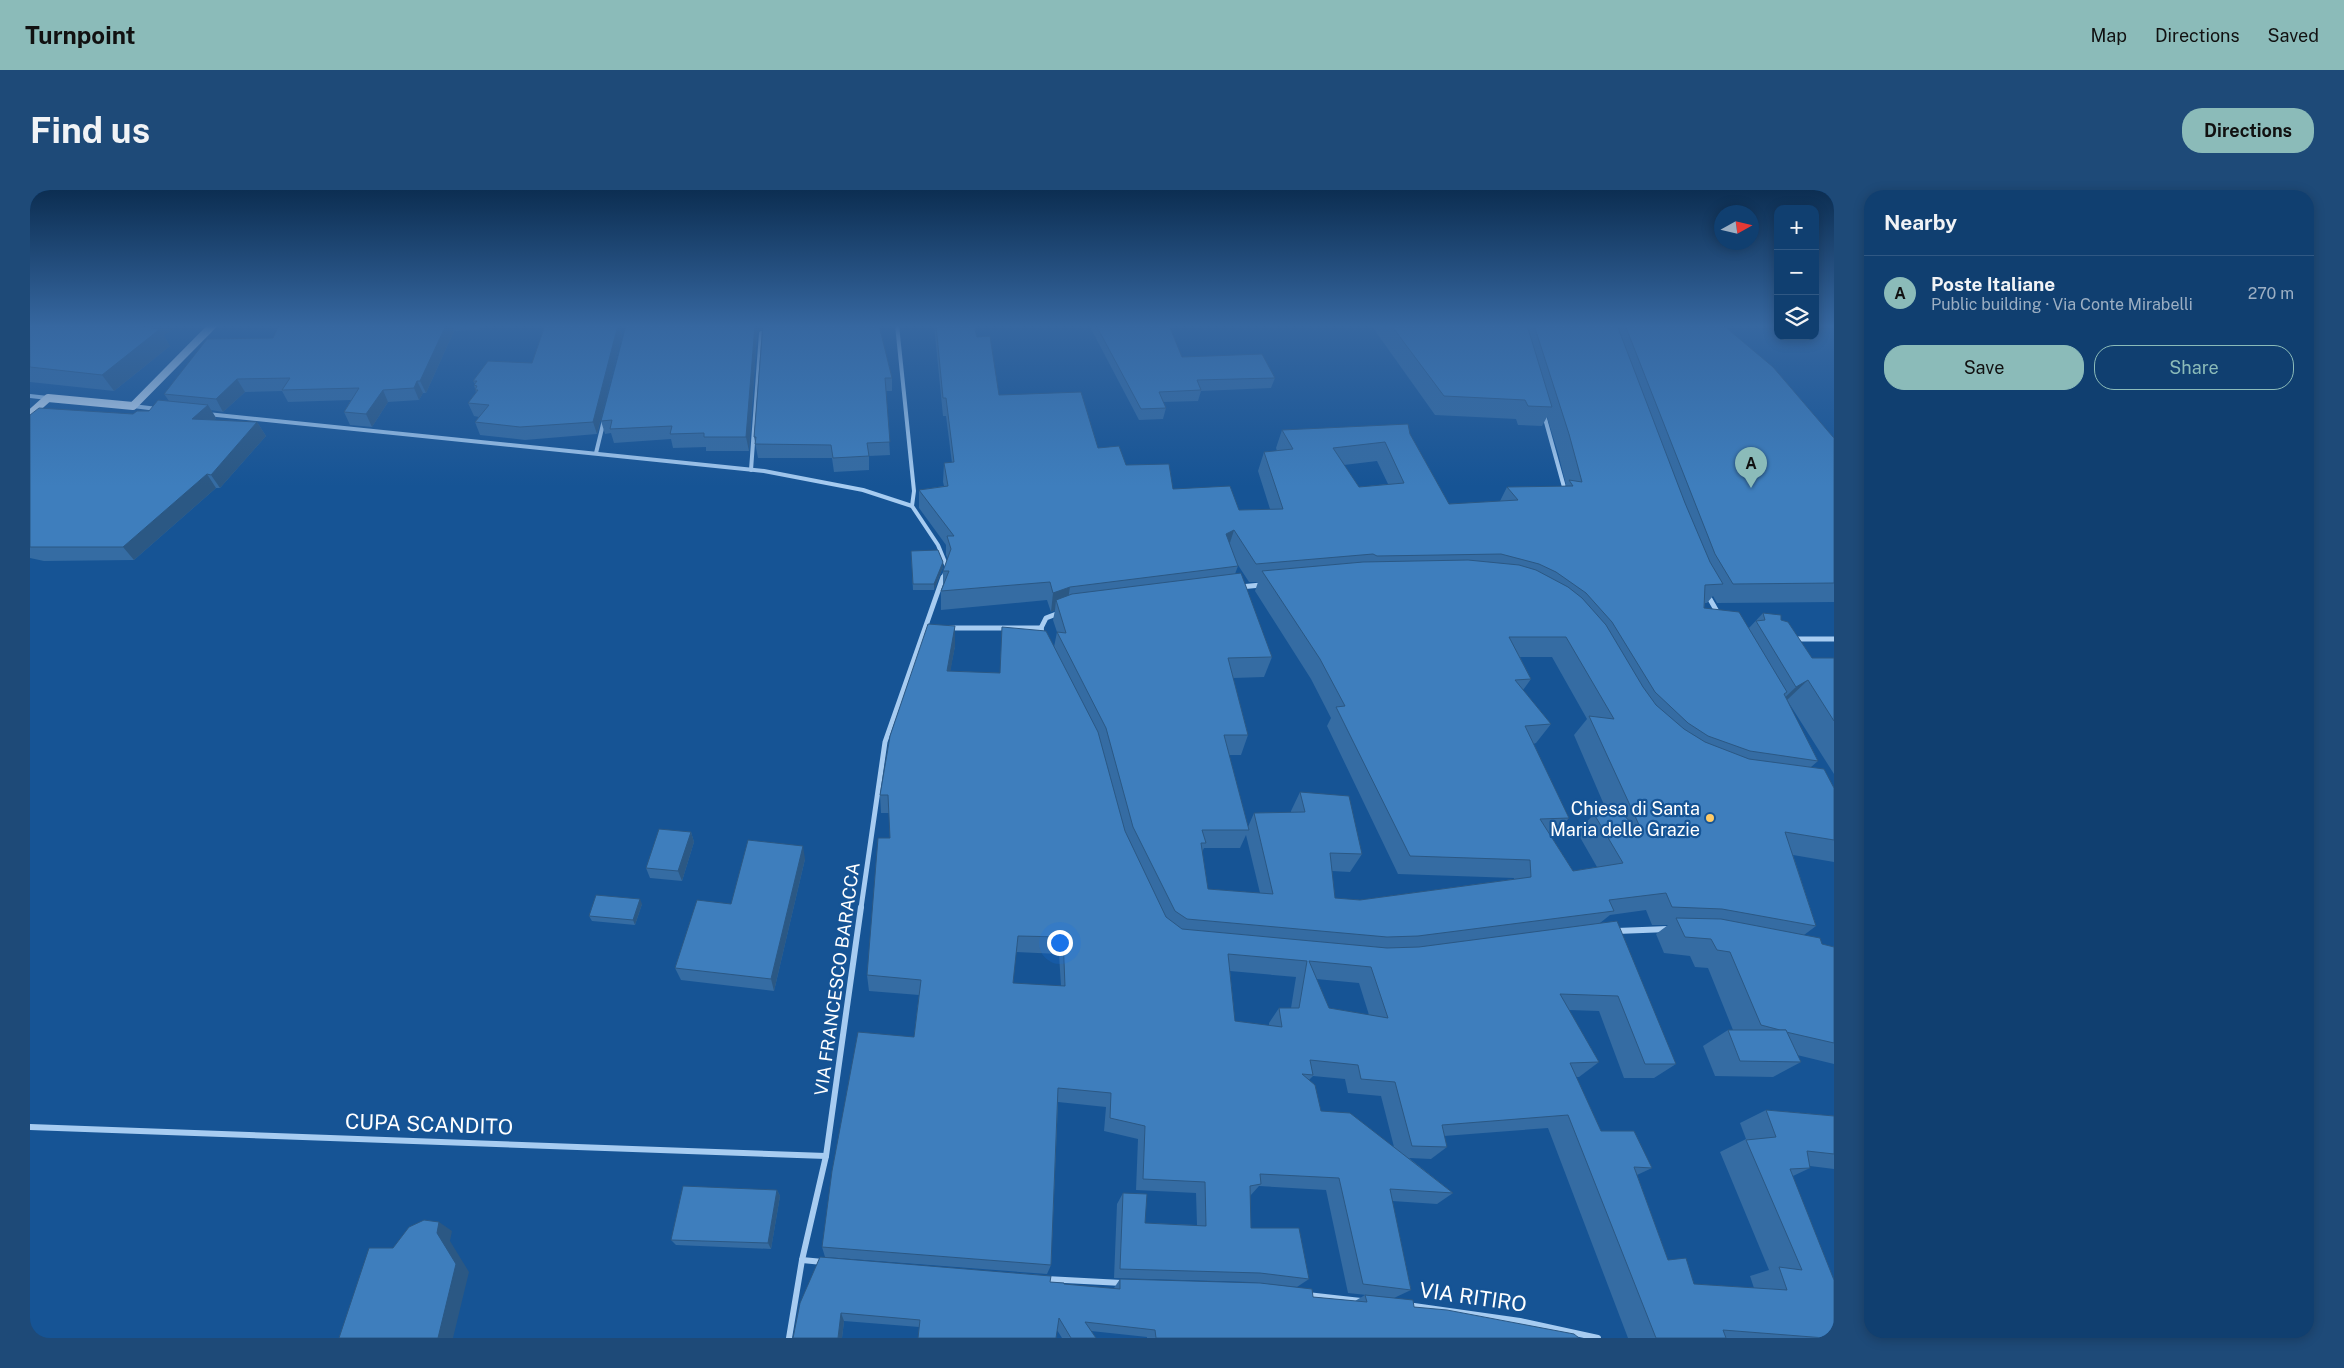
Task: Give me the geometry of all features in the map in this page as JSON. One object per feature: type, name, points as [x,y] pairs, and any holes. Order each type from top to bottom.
[{"type":"main road","points":[[30,414],[48,398],[132,406],[160,379]]},
{"type":"street","points":[[751,470],[758,379]]},
{"type":"street","points":[[200,413],[751,470],[863,490],[912,506],[914,491],[902,379]]},
{"type":"street","points":[[30,396],[48,398]]},
{"type":"street","points":[[132,406],[162,409]]},
{"type":"street","points":[[1542,406],[1564,487]]},
{"type":"street","points":[[596,453],[605,416]]},
{"type":"street","name":"VIA FRANCESCO BARACCA","points":[[789,1338],[802,1260],[826,1156],[885,742],[947,568],[938,545],[912,506]]},
{"type":"street","points":[[1234,587],[1271,584]]},
{"type":"street","points":[[1706,592],[1723,622]]},
{"type":"street","points":[[1044,642],[1041,628],[1046,618],[1068,610]]},
{"type":"street","points":[[926,628],[935,628]]},
{"type":"street","points":[[945,628],[1041,628]]},
{"type":"street","points":[[1792,639],[1834,639]]},
{"type":"street","points":[[1613,931],[1675,929]]},
{"type":"street","name":"CUPA SCANDITO","points":[[30,1127],[826,1156]]},
{"type":"street","points":[[802,1260],[832,1263]]},
{"type":"street","points":[[1039,1278],[1135,1283]]},
{"type":"street","points":[[1298,1294],[1367,1301]]},
{"type":"street","name":"VIA RITIRO","points":[[1402,1304],[1520,1321],[1598,1338]]},
{"type":"building","points":[[176,379],[260,379],[237,379],[216,399],[164,394]]},
{"type":"building","points":[[290,379],[421,379],[420,381],[417,381],[414,388],[383,390],[366,414],[344,412],[359,388],[282,390]]},
{"type":"building","points":[[475,379],[604,379],[593,422],[520,427],[475,422],[489,405],[468,403],[478,390],[475,390],[477,386],[474,385],[477,381],[473,381]]},
{"type":"building","points":[[612,379],[751,379],[746,437],[704,437],[704,433],[670,434],[672,426],[610,429],[612,420],[601,421]]},
{"type":"building","points":[[759,379],[885,379],[890,442],[867,443],[869,456],[833,458],[831,445],[755,444],[756,437],[754,437]]},
{"type":"building","points":[[941,379],[996,379],[999,395],[1081,392],[1098,448],[1119,446],[1126,465],[1169,464],[1173,489],[1230,486],[1239,510],[1283,509],[1264,452],[1293,449],[1282,430],[1408,424],[1410,434],[1449,504],[1518,500],[1507,487],[1573,486],[1569,480],[1582,482],[1551,379],[1637,379],[1685,503],[1710,562],[1723,584],[1705,585],[1704,608],[1739,612],[1787,692],[1784,694],[1818,761],[1750,751],[1708,736],[1688,723],[1655,692],[1612,622],[1586,593],[1556,572],[1539,564],[1501,554],[1377,556],[1373,554],[1256,564],[1234,530],[1226,534],[1238,566],[1070,587],[1053,593],[1050,582],[941,591],[949,571],[943,571],[951,549],[947,536],[954,536],[919,490],[948,486],[944,463],[954,462],[946,398],[943,398]],"holes":[[[1385,442],[1404,483],[1359,487],[1333,448]]]},
{"type":"building","points":[[1125,379],[1253,379],[1197,380],[1201,390],[1159,392],[1166,408],[1141,409]]},
{"type":"building","points":[[1431,379],[1543,379],[1552,407],[1528,406],[1525,400],[1444,396]]},
{"type":"building","points":[[1646,379],[1783,379],[1834,438],[1834,583],[1733,584],[1715,554]]},
{"type":"building","points":[[158,400],[208,405],[192,419],[257,422],[211,475],[207,474],[123,547],[30,547],[30,415],[39,408],[133,414],[137,411],[149,411]]},
{"type":"building","points":[[938,550],[943,562],[934,584],[913,584],[911,551]]},
{"type":"building","points":[[1468,560],[1519,565],[1536,570],[1568,587],[1582,598],[1606,625],[1656,705],[1684,729],[1705,742],[1749,759],[1824,769],[1834,788],[1834,840],[1785,832],[1816,926],[1722,909],[1672,907],[1666,893],[1609,900],[1614,911],[1418,936],[1387,937],[1187,919],[1175,911],[1133,827],[1106,728],[1057,632],[1066,633],[1056,600],[1072,594],[1241,573],[1272,657],[1228,658],[1248,735],[1224,735],[1249,830],[1202,830],[1206,843],[1201,843],[1208,889],[1273,894],[1254,813],[1305,812],[1300,792],[1349,796],[1362,854],[1330,853],[1335,898],[1360,900],[1531,877],[1530,860],[1410,856],[1336,707],[1345,706],[1320,659],[1262,571],[1363,562]],"holes":[[[1509,637],[1566,637],[1614,719],[1589,716],[1640,827],[1636,829],[1624,815],[1594,814],[1623,863],[1573,871],[1540,819],[1569,818],[1525,726],[1551,724],[1515,680],[1531,679]]]},
{"type":"building","points":[[1763,613],[1781,615],[1781,620],[1788,622],[1812,658],[1834,658],[1834,721],[1808,680],[1796,687],[1756,621],[1765,620]]},
{"type":"building","points":[[928,624],[955,626],[947,671],[1000,673],[1002,627],[1046,631],[1098,732],[1125,831],[1166,917],[1182,929],[1387,948],[1419,947],[1617,921],[1676,1064],[1645,1064],[1618,996],[1560,994],[1599,1062],[1570,1063],[1601,1131],[1634,1131],[1652,1168],[1634,1167],[1668,1260],[1686,1258],[1694,1284],[1787,1290],[1779,1267],[1802,1270],[1746,1140],[1776,1137],[1766,1110],[1834,1116],[1834,1154],[1807,1151],[1810,1168],[1790,1169],[1834,1280],[1834,1338],[1723,1330],[1726,1338],[1656,1338],[1568,1115],[1442,1125],[1447,1147],[1412,1146],[1395,1082],[1361,1079],[1358,1065],[1310,1060],[1313,1075],[1302,1074],[1315,1085],[1321,1111],[1350,1113],[1453,1193],[1390,1189],[1411,1290],[1363,1284],[1339,1178],[1260,1174],[1261,1184],[1250,1186],[1251,1228],[1299,1228],[1309,1279],[1260,1273],[1120,1269],[1123,1193],[1147,1194],[1145,1223],[1206,1226],[1205,1182],[1143,1179],[1145,1126],[1110,1118],[1111,1093],[1058,1088],[1051,1265],[822,1247],[832,1171],[858,1032],[914,1037],[921,980],[867,975],[878,838],[890,838],[888,795],[880,795],[890,736]],"holes":[[[1018,936],[1063,937],[1065,986],[1013,983]],[[1228,954],[1307,961],[1299,1008],[1279,1008],[1282,1027],[1235,1021]],[[1309,961],[1371,967],[1388,1018],[1329,1008]]]},
{"type":"building","points":[[659,829],[691,832],[678,871],[646,868]]},
{"type":"building","points":[[748,840],[803,846],[771,979],[675,968],[697,900],[731,904]]},
{"type":"building","points":[[596,895],[640,899],[633,920],[589,916]]},
{"type":"building","points":[[1676,918],[1721,919],[1820,938],[1822,944],[1834,947],[1834,1043],[1761,1025],[1730,952],[1717,950],[1711,939],[1685,937]]},
{"type":"building","points":[[1728,1030],[1786,1030],[1801,1062],[1740,1061]]},
{"type":"building","points":[[683,1186],[777,1190],[768,1243],[671,1240]]},
{"type":"building","points":[[424,1220],[439,1222],[437,1233],[456,1264],[438,1338],[339,1338],[369,1248],[393,1248],[409,1227]]},
{"type":"building","points":[[820,1257],[1051,1276],[1050,1282],[1120,1289],[1120,1279],[1260,1283],[1312,1289],[1313,1297],[1367,1302],[1365,1295],[1413,1300],[1414,1307],[1447,1310],[1574,1334],[1579,1338],[1156,1338],[1155,1330],[1085,1322],[1096,1338],[1071,1338],[1059,1318],[1056,1338],[918,1338],[920,1320],[841,1313],[838,1338],[793,1338],[800,1303]]},
{"type":"place","name":"Poste Italiane","points":[[1751,488]]},
{"type":"place","name":"Chiesa di Santa Maria delle Grazie","points":[[1710,818]]}]
